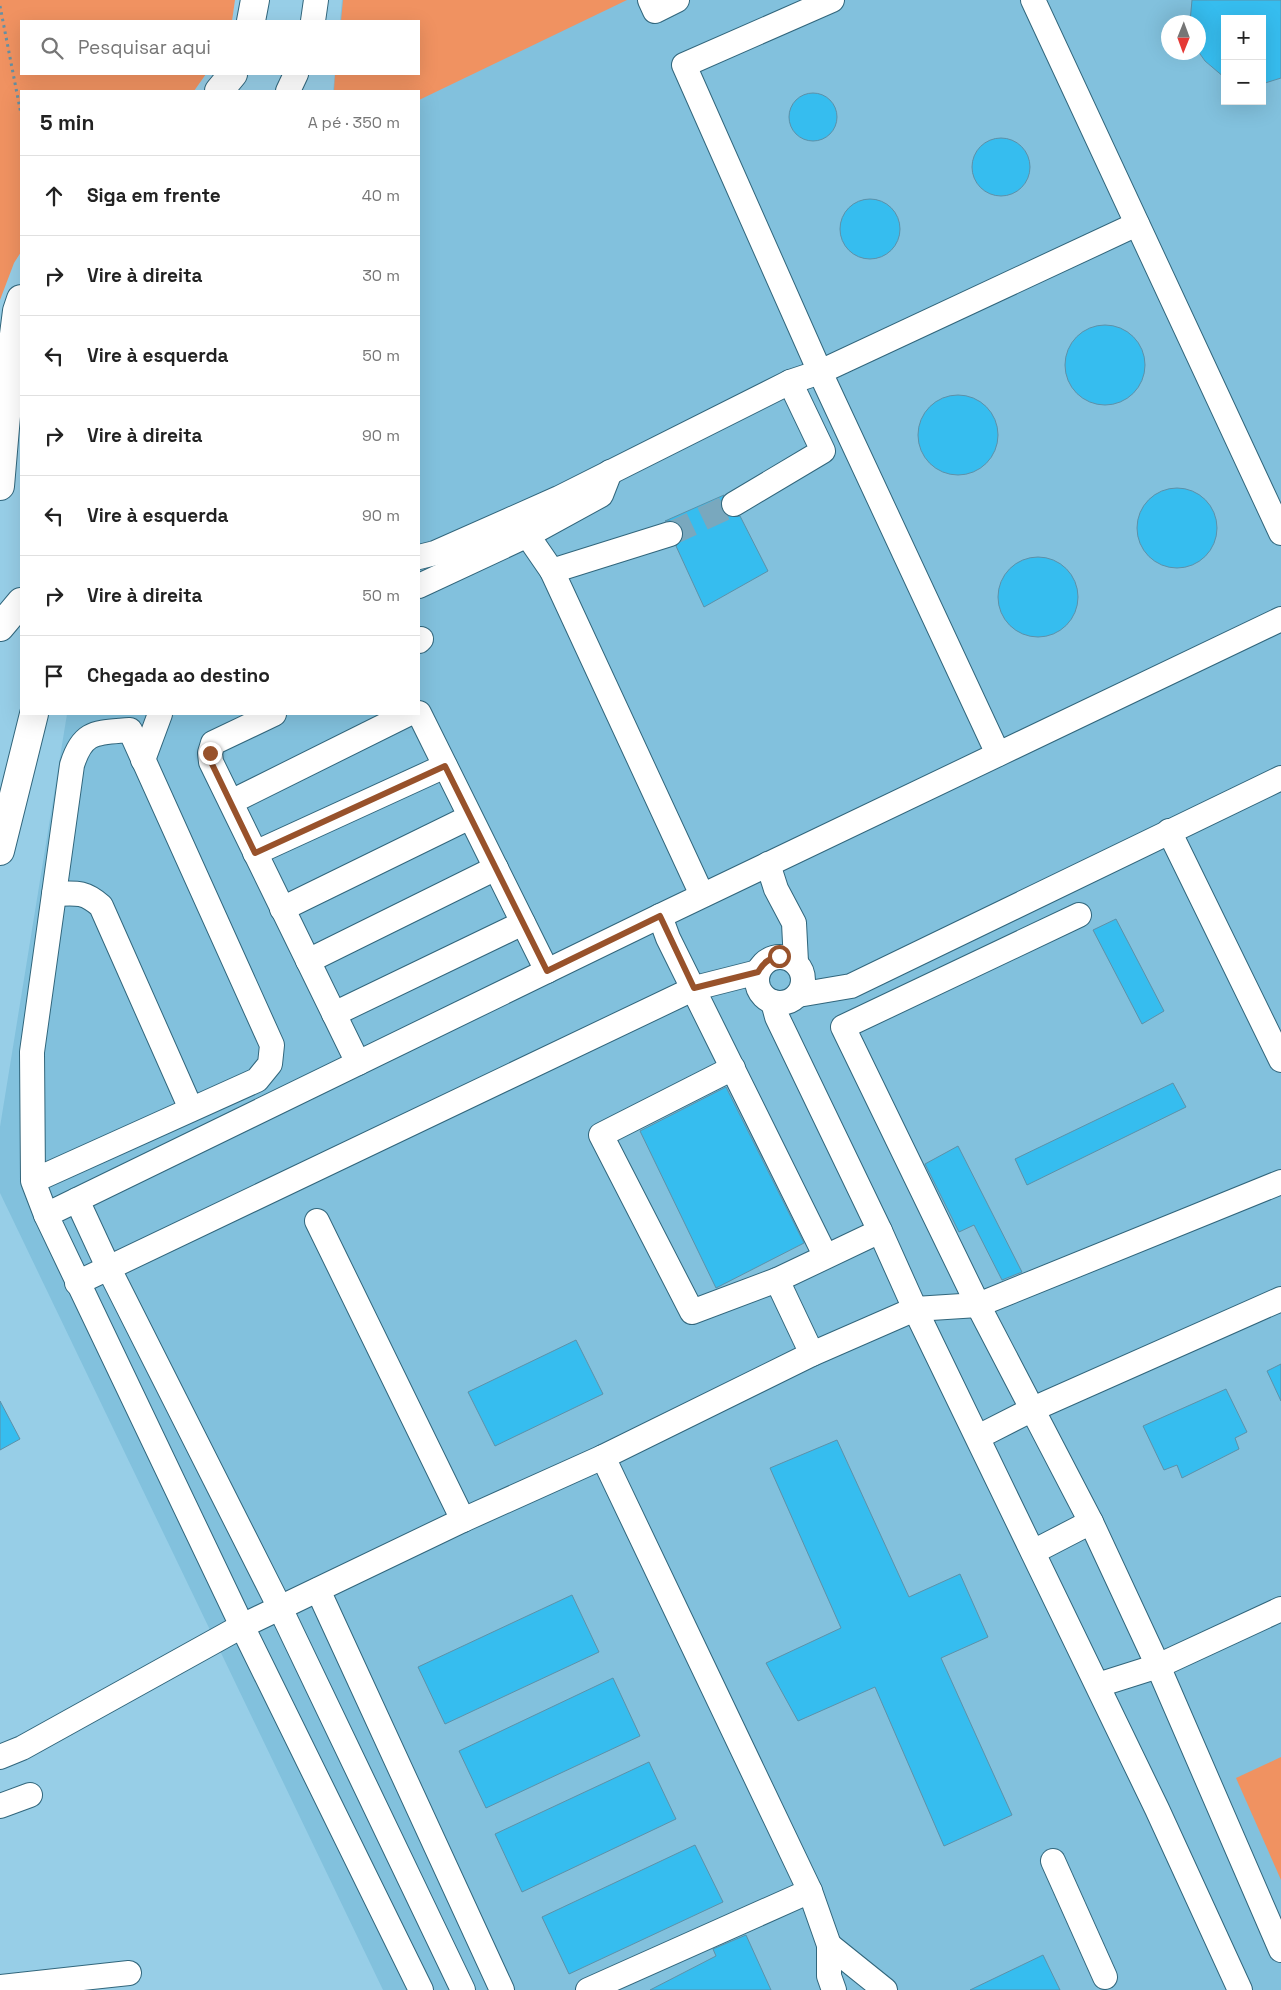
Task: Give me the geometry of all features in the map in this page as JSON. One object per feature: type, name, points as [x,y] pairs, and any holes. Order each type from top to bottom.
[{"type":"main road","points":[[251,20],[255,0]]},
{"type":"main road","points":[[220,90],[233,75]]},
{"type":"main road","points":[[0,486],[11,358],[17,311],[20,302]]},
{"type":"main road","points":[[0,851],[34,715]]},
{"type":"street","points":[[313,20],[316,0]]},
{"type":"street","points":[[650,0],[655,11],[677,0]]},
{"type":"street","points":[[832,0],[684,65],[820,372],[998,754]]},
{"type":"street","points":[[1032,0],[1281,533]]},
{"type":"street","points":[[288,90],[296,75]]},
{"type":"street","points":[[420,557],[521,526],[601,496],[610,472],[790,382],[820,372],[1137,224]]},
{"type":"street","points":[[734,504],[823,451],[790,382]]},
{"type":"street","points":[[521,526],[552,571],[702,896]]},
{"type":"street","points":[[420,585],[521,526]]},
{"type":"street","points":[[552,571],[670,534]]},
{"type":"street","points":[[46,1215],[660,916],[1281,619]]},
{"type":"street","points":[[143,760],[160,715]]},
{"type":"street","points":[[272,715],[213,743],[210,753],[211,762],[358,1063]]},
{"type":"street","points":[[231,802],[406,715]]},
{"type":"street","points":[[420,715],[547,971]]},
{"type":"street","points":[[33,1181],[257,1080],[270,1064],[272,1045],[143,760],[130,722],[96,733],[84,740],[78,748],[72,766],[32,1052],[33,1181],[46,1215],[77,1283],[242,1626],[421,1990]]},
{"type":"street","points":[[255,853],[445,766]]},
{"type":"street","points":[[798,995],[851,986],[1281,778]]},
{"type":"street","points":[[282,909],[470,817]]},
{"type":"street","points":[[1169,831],[1281,1060]]},
{"type":"street","points":[[768,864],[776,889],[794,923],[796,962],[804,978],[803,987],[791,1001],[773,1002]]},
{"type":"street","points":[[308,961],[496,868]]},
{"type":"street","points":[[54,894],[78,893],[89,896],[101,906],[191,1109]]},
{"type":"street","points":[[1079,915],[843,1027],[978,1305],[1091,1522],[1158,1666],[1281,1950]]},
{"type":"street","points":[[660,916],[668,938],[690,977],[825,1255]]},
{"type":"street","points":[[334,1014],[523,923]]},
{"type":"street","points":[[796,962],[788,958],[770,959],[762,964],[758,972],[759,990],[773,1002],[777,1017],[880,1231],[915,1309],[1098,1685],[1240,1990]]},
{"type":"street","points":[[77,1283],[690,977],[758,972]]},
{"type":"street","points":[[734,1068],[601,1135],[692,1312],[778,1280],[825,1255],[880,1231]]},
{"type":"street","points":[[0,1756],[22,1748],[242,1626],[463,1520],[603,1457],[812,1354],[915,1309],[978,1305],[1281,1182]]},
{"type":"street","points":[[77,1200],[108,1267],[280,1608],[463,1990]]},
{"type":"street","points":[[317,1221],[463,1520]]},
{"type":"street","points":[[778,1280],[812,1354]]},
{"type":"street","points":[[978,1437],[1033,1409],[1281,1299]]},
{"type":"street","points":[[603,1457],[810,1891],[829,1945],[832,1983]]},
{"type":"street","points":[[1033,1552],[1091,1522]]},
{"type":"street","points":[[318,1590],[502,1990]]},
{"type":"street","points":[[1098,1685],[1158,1666],[1281,1608]]},
{"type":"street","points":[[0,1806],[30,1795]]},
{"type":"street","points":[[1053,1861],[1105,1977]]},
{"type":"street","points":[[588,1990],[810,1891]]},
{"type":"street","points":[[829,1945],[883,1989]]},
{"type":"street","points":[[832,1983],[852,1962]]},
{"type":"street","points":[[0,1988],[129,1973]]},
{"type":"path","points":[[0,6],[20,109]]},
{"type":"shaded area","points":[[0,0],[235,0],[232,20],[20,20],[20,75],[205,75],[195,90],[20,90],[20,254],[14,263],[0,300]]},
{"type":"shaded area","points":[[342,0],[1281,0],[1281,1990],[383,1990],[0,1193],[0,1127],[67,715],[420,715],[420,90],[333,90],[335,75],[420,75],[420,20],[340,20]]},
{"type":"shaded area","points":[[343,0],[627,0],[420,100],[420,90],[334,90],[335,75],[420,75],[420,20],[341,20]]},
{"type":"shaded area","points":[[1281,1757],[1281,1880],[1236,1778]]},
{"type":"building","points":[[1192,0],[1281,0],[1281,78],[1266,83],[1266,15],[1221,15],[1221,75],[1204,60],[1206,60],[1206,15],[1191,15]]},
{"type":"building","points":[[808,93],[818,93],[827,97],[833,103],[836,108],[836,126],[827,137],[818,141],[808,141],[799,137],[793,131],[789,122],[789,112],[793,103],[799,97]]},
{"type":"building","points":[[1001,138],[1012,140],[1025,151],[1030,167],[1028,178],[1017,191],[1001,196],[990,194],[977,183],[972,167],[974,156],[985,143]]},
{"type":"building","points":[[864,199],[876,199],[887,204],[895,212],[900,223],[898,241],[887,254],[876,259],[864,259],[853,254],[845,246],[840,235],[840,223],[845,212],[853,204]]},
{"type":"building","points":[[1105,325],[1120,328],[1133,337],[1142,350],[1145,365],[1142,380],[1133,393],[1120,402],[1105,405],[1090,402],[1077,393],[1068,380],[1065,365],[1068,350],[1077,337],[1090,328]]},
{"type":"building","points":[[958,395],[973,398],[986,407],[995,420],[998,435],[995,450],[986,463],[973,472],[958,475],[943,472],[930,463],[921,450],[918,435],[921,420],[930,407],[943,398]]},
{"type":"building","points":[[1177,488],[1192,491],[1205,500],[1214,513],[1217,528],[1214,543],[1205,556],[1192,565],[1177,568],[1162,565],[1149,556],[1140,543],[1137,528],[1140,513],[1149,500],[1162,491]]},
{"type":"building","points":[[724,495],[720,504],[722,511],[728,516],[740,516],[768,571],[704,607],[676,546],[683,537],[683,529],[673,521],[665,521]]},
{"type":"building","points":[[1038,557],[1053,560],[1066,569],[1075,582],[1078,597],[1075,612],[1066,625],[1053,634],[1038,637],[1023,634],[1010,625],[1001,612],[998,597],[1001,582],[1010,569],[1023,560]]},
{"type":"building","points":[[1116,919],[1164,1011],[1142,1024],[1093,930]]},
{"type":"building","points":[[1173,1083],[1186,1107],[1027,1185],[1015,1159]]},
{"type":"building","points":[[726,1087],[804,1243],[716,1288],[640,1131]]},
{"type":"building","points":[[958,1146],[1022,1272],[1002,1280],[974,1225],[959,1232],[925,1164]]},
{"type":"building","points":[[576,1340],[603,1394],[495,1446],[468,1392]]},
{"type":"building","points":[[1281,1364],[1281,1401],[1267,1371]]},
{"type":"building","points":[[1226,1389],[1247,1432],[1235,1438],[1239,1449],[1182,1478],[1177,1465],[1164,1470],[1143,1426]]},
{"type":"building","points":[[0,1401],[20,1439],[0,1450]]},
{"type":"building","points":[[837,1440],[909,1597],[960,1574],[988,1637],[941,1658],[1012,1815],[944,1846],[875,1687],[798,1721],[766,1663],[841,1628],[770,1468]]},
{"type":"building","points":[[572,1595],[599,1652],[445,1724],[418,1667]]},
{"type":"building","points":[[613,1678],[640,1736],[486,1808],[459,1751]]},
{"type":"building","points":[[649,1762],[676,1819],[522,1892],[495,1834]]},
{"type":"building","points":[[695,1845],[723,1902],[569,1974],[542,1917]]},
{"type":"building","points":[[746,1935],[771,1990],[650,1990],[716,1956],[713,1949]]},
{"type":"building","points":[[1043,1955],[1060,1990],[970,1990]]},
{"type":"tunnel","points":[[670,534],[734,504]]},
{"type":"route","points":[[210,753],[211,762],[255,853],[445,766],[547,971],[660,916],[668,938],[685,967],[694,988],[758,972],[762,964],[779,956]]}]
